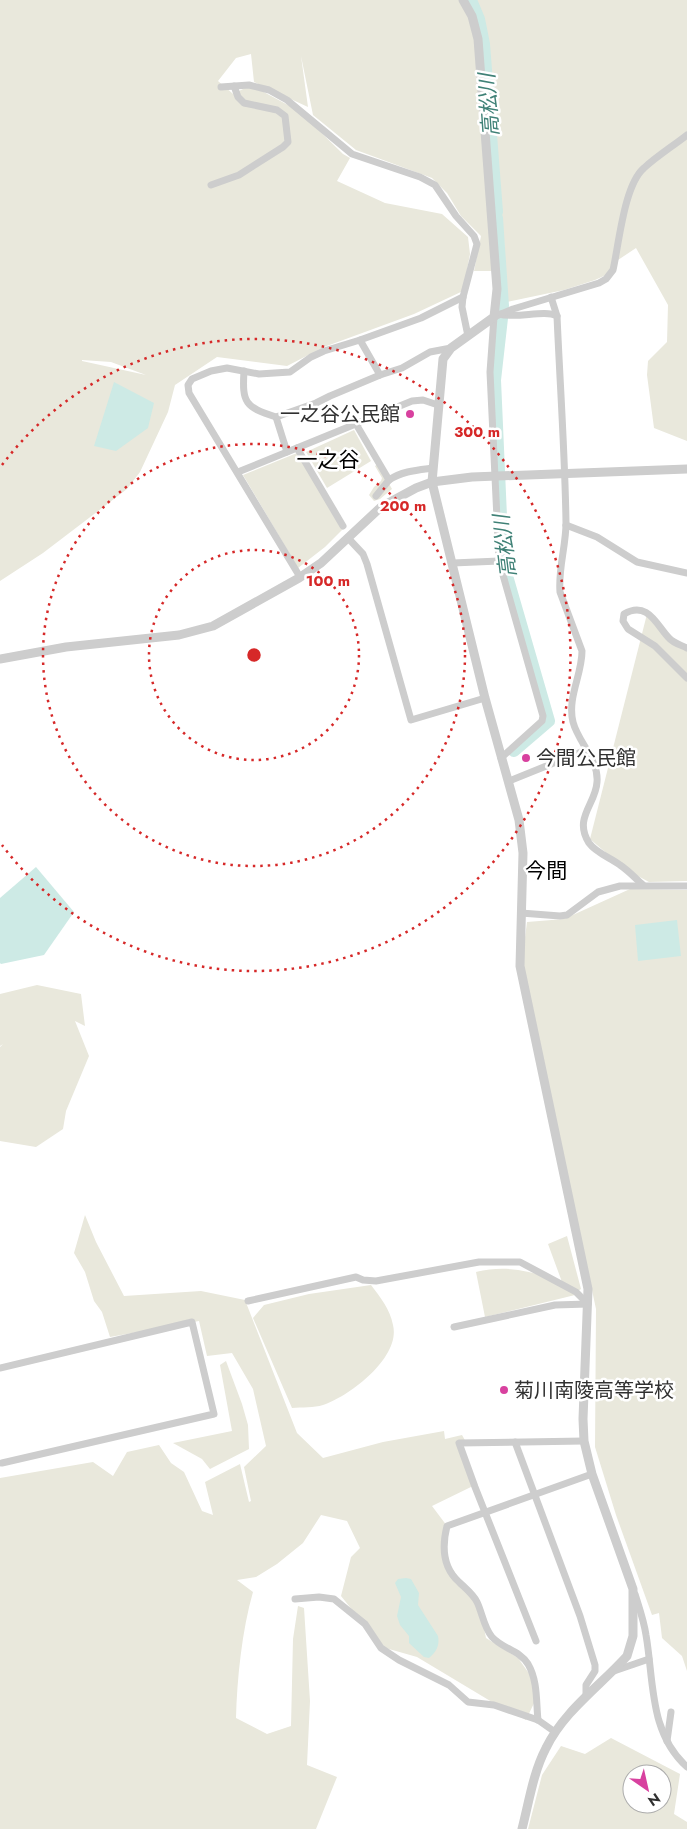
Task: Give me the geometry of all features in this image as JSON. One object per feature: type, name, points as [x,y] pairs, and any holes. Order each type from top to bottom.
[{"type":"street","points":[[463,0],[472,16],[478,39],[497,289],[497,316],[490,372],[498,476],[499,561],[543,716],[542,721],[501,758]]},
{"type":"street","points":[[221,87],[249,84],[269,90],[288,100],[352,154],[420,177],[435,185],[456,216],[474,236],[477,244],[462,307],[468,336]]},
{"type":"street","points":[[211,185],[239,175],[288,142],[285,116],[278,110],[244,103],[238,97],[234,86]]},
{"type":"street","points":[[686,1762],[667,1741],[658,1720],[642,1615],[592,1474],[584,1440],[583,1419],[588,1289],[584,1262],[520,966],[522,836],[509,781],[485,698],[432,482],[443,359],[451,348],[497,316],[599,283],[610,275],[613,270],[628,194],[635,178],[643,168],[687,136]]},
{"type":"street","points":[[300,577],[189,393],[188,385],[192,379],[212,371],[227,368],[259,374],[290,372],[311,357],[324,351],[421,318],[463,297]]},
{"type":"street","points":[[551,297],[557,316],[565,474],[566,525],[559,582],[564,604],[582,651],[582,660],[571,710],[576,732],[595,767],[598,777],[597,786],[585,814],[583,826],[586,835],[595,849],[622,866],[643,885]]},
{"type":"street","points":[[497,316],[509,317],[551,312],[557,316]]},
{"type":"street","points":[[360,340],[380,375]]},
{"type":"street","points":[[244,371],[243,394],[248,403],[261,412],[276,417],[316,404],[330,396],[380,375],[402,368],[430,352],[451,348]]},
{"type":"street","points":[[238,472],[412,401],[423,400],[438,404]]},
{"type":"street","points":[[276,417],[287,452]]},
{"type":"street","points":[[356,424],[389,480]]},
{"type":"street","points":[[297,448],[343,526]]},
{"type":"street","points":[[376,496],[389,480],[395,476],[433,468]]},
{"type":"street","points":[[0,659],[66,647],[179,635],[213,626],[321,564],[381,507],[403,494],[432,482],[498,476],[687,469]]},
{"type":"street","points":[[566,525],[597,537],[637,562],[687,573]]},
{"type":"street","points":[[348,538],[363,554],[367,564],[411,720],[485,698]]},
{"type":"street","points":[[452,562],[499,561]]},
{"type":"street","points":[[687,648],[670,640],[653,616],[630,611],[624,614],[623,620],[628,628],[655,646],[687,678]]},
{"type":"street","points":[[509,781],[586,750]]},
{"type":"street","points":[[521,913],[567,915],[598,892],[620,886],[687,886]]},
{"type":"street","points":[[248,1301],[356,1277],[363,1280],[376,1281],[479,1262],[520,1262],[576,1292],[588,1304]]},
{"type":"street","points":[[454,1327],[555,1305],[588,1304]]},
{"type":"street","points":[[0,1368],[192,1322],[214,1414],[2,1464]]},
{"type":"street","points":[[536,1641],[484,1512],[459,1443],[584,1440]]},
{"type":"street","points":[[515,1442],[580,1616],[595,1664],[594,1671],[586,1685],[586,1697]]},
{"type":"street","points":[[538,1720],[536,1692],[529,1666],[516,1652],[503,1646],[491,1636],[476,1600],[456,1580],[445,1560],[444,1540],[447,1526],[592,1474]]},
{"type":"street","points":[[522,1829],[539,1764],[555,1732],[563,1721],[627,1656],[631,1648],[633,1636],[633,1589]]},
{"type":"street","points":[[295,1599],[319,1597],[334,1599],[365,1624],[381,1648],[399,1660],[449,1686],[468,1702],[494,1705],[538,1720],[555,1732]]},
{"type":"street","points":[[612,1671],[649,1660]]},
{"type":"street","points":[[667,1741],[671,1712]]},
{"type":"shaded area","points":[[0,0],[687,0],[687,441],[654,428],[647,375],[648,361],[667,342],[668,305],[636,248],[615,262],[606,275],[595,280],[564,290],[507,302],[504,240],[489,189],[494,271],[474,271],[481,236],[461,216],[447,193],[432,178],[356,150],[313,115],[301,56],[308,107],[254,82],[251,54],[236,58],[218,81],[239,99],[239,91],[251,85],[299,111],[343,154],[350,158],[337,181],[385,203],[442,214],[468,237],[470,254],[463,291],[414,314],[324,347],[287,366],[217,357],[175,385],[168,412],[140,472],[127,489],[43,553],[0,581]],"holes":[[[82,360],[111,362],[146,375]]]},
{"type":"shaded area","points":[[114,382],[154,403],[148,428],[116,451],[94,446]]},
{"type":"shaded area","points":[[354,430],[371,461],[327,488],[306,452]]},
{"type":"shaded area","points":[[297,453],[342,530],[325,547],[298,568],[243,475]]},
{"type":"shaded area","points":[[378,464],[392,489],[380,499],[374,501],[369,495],[382,478],[375,466]]},
{"type":"shaded area","points":[[647,614],[670,640],[687,645],[687,881],[649,882],[625,869],[590,839]]},
{"type":"shaded area","points":[[36,867],[74,912],[44,955],[1,964],[0,898]]},
{"type":"shaded area","points":[[630,889],[687,890],[687,1671],[682,1656],[662,1638],[659,1613],[652,1615],[616,1515],[595,1447],[596,1309],[522,961],[527,922],[564,919]]},
{"type":"shaded area","points":[[677,920],[681,956],[638,961],[635,925]]},
{"type":"shaded area","points":[[37,985],[81,994],[85,1026],[75,1021],[89,1056],[66,1111],[63,1129],[36,1147],[0,1141],[0,1047],[3,1044],[0,1046],[0,994]]},
{"type":"shaded area","points":[[85,1215],[96,1242],[124,1296],[201,1291],[245,1300],[297,1433],[323,1458],[383,1442],[444,1431],[445,1439],[462,1435],[466,1442],[460,1444],[473,1486],[432,1506],[447,1526],[444,1557],[480,1608],[486,1638],[518,1658],[533,1679],[535,1701],[526,1720],[417,1657],[382,1647],[341,1596],[351,1557],[360,1548],[347,1521],[321,1515],[303,1543],[277,1564],[256,1577],[237,1580],[253,1592],[241,1655],[236,1718],[267,1734],[291,1726],[293,1639],[298,1606],[304,1608],[310,1701],[307,1765],[337,1777],[316,1829],[0,1829],[0,1478],[93,1462],[113,1476],[127,1452],[159,1445],[171,1463],[184,1472],[202,1511],[213,1515],[205,1482],[240,1464],[249,1502],[251,1501],[244,1467],[266,1446],[253,1389],[232,1353],[207,1356],[199,1321],[110,1337],[102,1312],[94,1301],[85,1272],[74,1253]]},
{"type":"shaded area","points":[[567,1236],[581,1289],[575,1295],[485,1317],[476,1272],[499,1269],[520,1270],[562,1282],[548,1244]]},
{"type":"shaded area","points":[[371,1285],[387,1308],[392,1319],[393,1337],[389,1350],[371,1374],[346,1393],[323,1405],[292,1408],[253,1318],[264,1305],[309,1294]]},
{"type":"shaded area","points":[[226,1361],[248,1425],[249,1449],[210,1469],[202,1459],[173,1443],[232,1431],[220,1365]]},
{"type":"shaded area","points":[[398,1579],[411,1579],[419,1593],[418,1605],[438,1636],[437,1648],[429,1658],[424,1657],[409,1643],[409,1636],[400,1625],[397,1616],[401,1597],[395,1583]]},
{"type":"shaded area","points":[[611,1738],[661,1764],[622,1764],[622,1814],[672,1814],[672,1770],[680,1774],[674,1814],[687,1822],[687,1829],[528,1829],[542,1775],[561,1746],[585,1754]]},
{"type":"waterway","name":"高松川","points":[[471,0],[479,19],[484,44],[497,212]]},
{"type":"waterway","name":"高松川","points":[[497,218],[503,306]]},
{"type":"waterway","name":"高松川","points":[[502,318],[495,380],[503,562],[549,721],[514,751]]},
{"type":"place","name":"一之谷公民館","points":[[410,414]]},
{"type":"place","name":"今間公民館","points":[[526,758]]},
{"type":"place","name":"菊川南陵高等学校","points":[[504,1390]]},
{"type":"district","name":"一之谷","points":[[328,460]]},
{"type":"district","name":"今間","points":[[546,871]]}]
